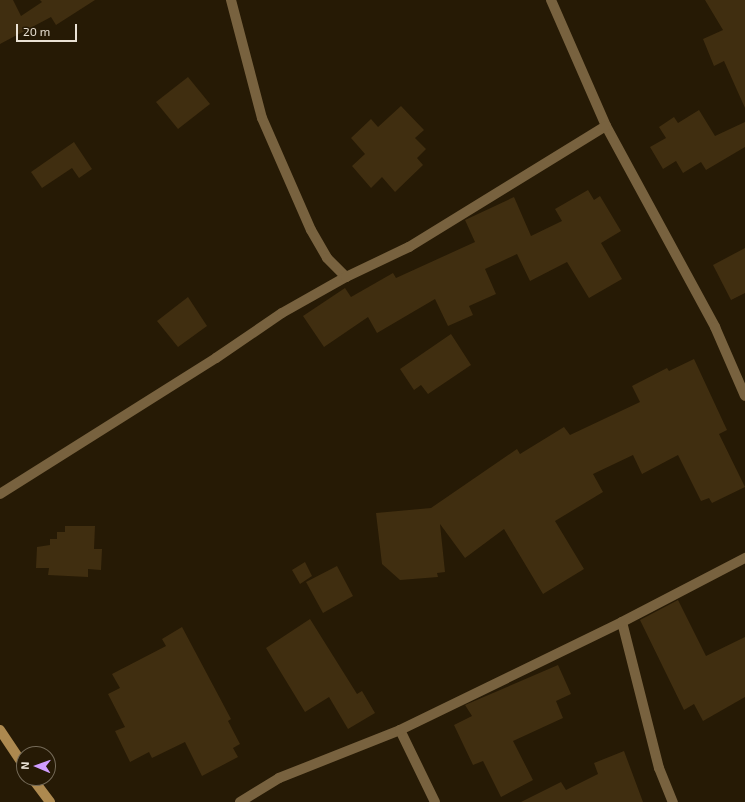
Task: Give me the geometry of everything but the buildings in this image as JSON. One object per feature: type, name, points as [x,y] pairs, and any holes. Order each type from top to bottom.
[{"type":"main road","points":[[0,730],[16,754]]},
{"type":"main road","points":[[38,786],[50,802]]},
{"type":"street","points":[[231,0],[265,125],[311,230],[327,258],[346,277]]},
{"type":"street","points":[[552,0],[606,126],[715,327],[745,396]]},
{"type":"street","points":[[0,494],[216,358],[282,313],[346,277],[409,247],[606,126]]},
{"type":"street","points":[[240,802],[279,778],[400,730],[622,622],[745,558]]},
{"type":"street","points":[[622,622],[659,768],[673,802]]},
{"type":"street","points":[[400,730],[435,802]]}]
